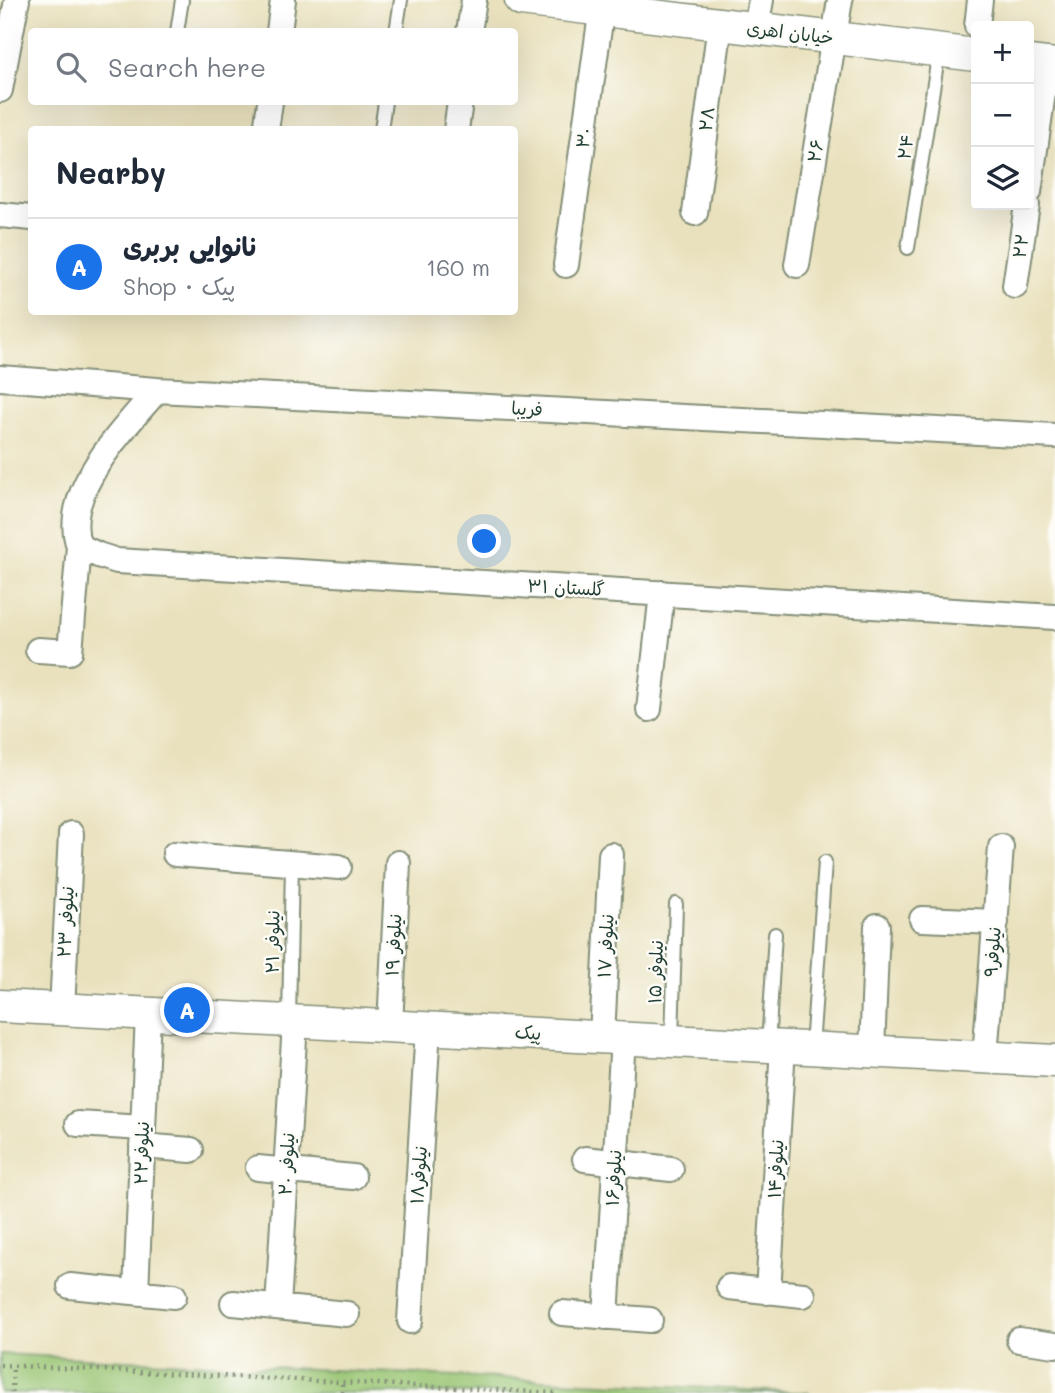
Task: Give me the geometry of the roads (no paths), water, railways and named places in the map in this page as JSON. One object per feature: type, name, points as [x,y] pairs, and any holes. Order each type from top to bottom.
[{"type":"street","points":[[0,90],[17,0]]},
{"type":"street","points":[[280,28],[283,0]]},
{"type":"street","points":[[470,28],[474,0]]},
{"type":"street","name":"خیابان اهری","points":[[521,0],[602,5],[720,24],[758,14],[835,38],[939,51],[971,43]]},
{"type":"street","name":"۲۶","points":[[797,265],[840,0]]},
{"type":"street","points":[[978,21],[981,0]]},
{"type":"street","name":"۳۰","points":[[566,265],[602,5]]},
{"type":"street","name":"۲۸","points":[[695,213],[720,24]]},
{"type":"street","points":[[1034,149],[1044,64]]},
{"type":"street","points":[[267,126],[270,105]]},
{"type":"street","points":[[457,126],[460,105]]},
{"type":"street","name":"۲۲","points":[[1015,286],[1026,210]]},
{"type":"street","points":[[0,215],[28,218]]},
{"type":"street","name":"فریبا","points":[[0,378],[158,390],[1055,436]]},
{"type":"street","points":[[38,650],[70,652],[79,546],[75,535],[75,513],[106,451],[158,390]]},
{"type":"street","name":"گلستان ۳۱","points":[[79,546],[117,561],[1055,617]]},
{"type":"street","points":[[649,709],[662,593]]},
{"type":"street","name":"نیلوفر ۲۳","points":[[62,1010],[71,834]]},
{"type":"street","name":"نیلوفر۹","points":[[985,1057],[1001,847]]},
{"type":"street","points":[[175,854],[339,867]]},
{"type":"street","name":"نیلوفر ۱۷","points":[[611,855],[612,1038]]},
{"type":"street","name":"نیلوفر ۱۹","points":[[390,1026],[398,863]]},
{"type":"street","points":[[922,919],[996,922]]},
{"type":"street","points":[[872,1051],[877,926]]},
{"type":"street","name":"پیک","points":[[0,1006],[1055,1061]]},
{"type":"street","name":"نیلوفر۲۲","points":[[136,1292],[148,1014]]},
{"type":"street","name":"نیلوفر ۲۰","points":[[278,1307],[292,1021]]},
{"type":"street","name":"نیلوفر۱۸","points":[[410,1321],[428,1028]]},
{"type":"street","name":"نیلوفر۱۶","points":[[606,1317],[615,1163],[612,1038]]},
{"type":"street","name":"نیلوفر۱۴","points":[[768,1292],[788,1047]]},
{"type":"street","points":[[78,1124],[191,1150]]},
{"type":"street","points":[[584,1159],[671,1169]]},
{"type":"street","points":[[258,1168],[353,1177]]},
{"type":"street","points":[[70,1286],[174,1296]]},
{"type":"street","points":[[729,1287],[803,1295]]},
{"type":"street","points":[[233,1303],[347,1314]]},
{"type":"street","points":[[562,1313],[650,1320]]},
{"type":"street","points":[[1019,1340],[1055,1345]]},
{"type":"lane","points":[[178,28],[182,0]]},
{"type":"lane","points":[[397,28],[401,0]]},
{"type":"lane","name":"۲۴","points":[[908,248],[939,51]]},
{"type":"lane","points":[[382,126],[385,105]]},
{"type":"lane","points":[[788,1047],[825,862]]},
{"type":"lane","name":"نیلوفر ۲۱","points":[[292,863],[292,1021]]},
{"type":"lane","name":"نیلوفر ۱۵","points":[[671,1041],[676,904]]},
{"type":"lane","points":[[775,934],[788,1047]]},
{"type":"place","name":"نانوایی بربری","points":[[187,1010]]}]
